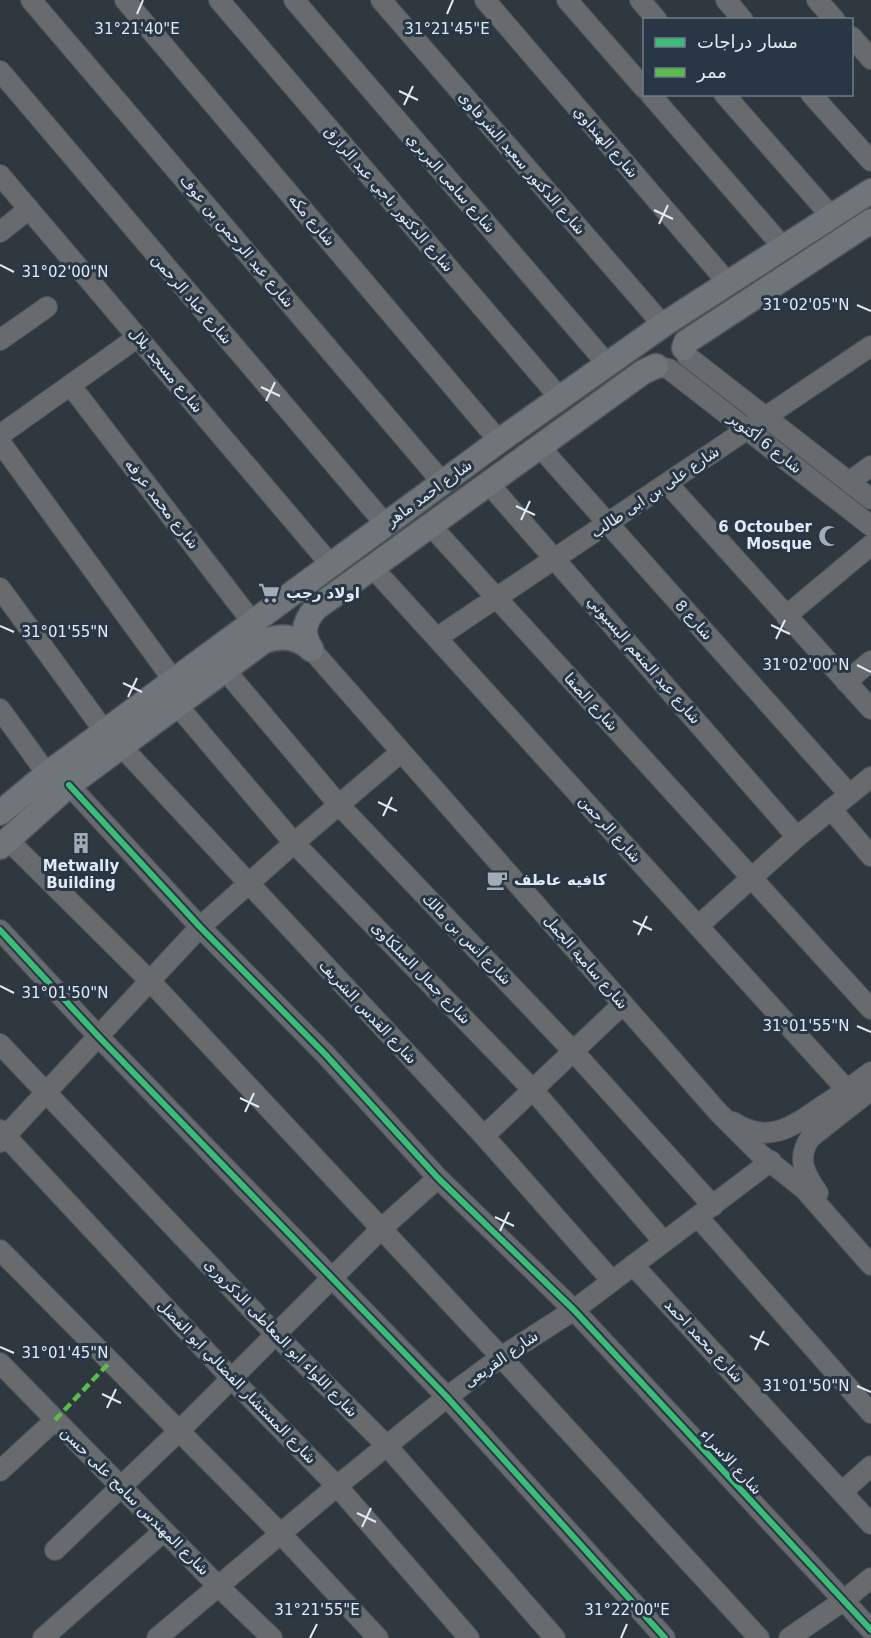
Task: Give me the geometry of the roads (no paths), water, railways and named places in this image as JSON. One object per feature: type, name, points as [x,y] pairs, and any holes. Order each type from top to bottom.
[{"type":"main road","name":"شارع احمد ماهر","points":[[4,843],[69,785],[174,681],[560,398],[663,326],[871,190]]},
{"type":"main road","points":[[684,348],[686,342],[871,222]]},
{"type":"main road","name":"شارع احمد ماهر","points":[[316,608],[539,446],[643,372],[656,366]]},
{"type":"main road","points":[[301,588],[316,608],[306,620],[304,627],[304,635],[311,649]]},
{"type":"main road","name":"شارع احمد ماهر","points":[[0,813],[47,774],[177,705],[264,641],[271,638],[293,638],[311,649]]},
{"type":"street","name":"شارع عبد الرحمن بن عوف","points":[[31,0],[443,483]]},
{"type":"street","name":"شارع مكه","points":[[125,0],[499,441]]},
{"type":"street","name":"شارع الدكتور ناجي عبد الرازق","points":[[219,0],[560,398]]},
{"type":"street","name":"شارع سامى البربري","points":[[294,0],[608,365]]},
{"type":"street","name":"شارع الدكتور سعيد الشرقاوى","points":[[381,0],[663,326]]},
{"type":"street","name":"شارع الهنداوي","points":[[484,0],[728,283]]},
{"type":"street","points":[[567,0],[643,86]]},
{"type":"street","points":[[640,0],[655,18]]},
{"type":"street","points":[[726,0],[741,18]]},
{"type":"street","points":[[853,39],[871,59]]},
{"type":"street","name":"شارع عباد الرحمن","points":[[0,71],[73,160],[386,525]]},
{"type":"street","points":[[652,96],[783,247]]},
{"type":"street","points":[[726,96],[831,216]]},
{"type":"street","points":[[813,96],[871,161]]},
{"type":"street","name":"شارع مسجد بلال","points":[[0,175],[331,565]]},
{"type":"street","points":[[0,232],[29,209]]},
{"type":"street","points":[[0,340],[47,307]]},
{"type":"street","points":[[0,435],[138,338]]},
{"type":"street","name":"شارع على بن ابى طالب","points":[[438,638],[871,346]]},
{"type":"street","name":"شارع 6 أكتوبر","points":[[684,348],[687,356],[871,499]]},
{"type":"street","name":"شارع 6 أكتوبر","points":[[656,366],[669,369],[871,526]]},
{"type":"street","name":"شارع محمد عرفه","points":[[71,386],[253,623]]},
{"type":"street","points":[[0,442],[174,681]]},
{"type":"street","name":"شارع 8","points":[[539,446],[849,794]]},
{"type":"street","points":[[849,482],[871,466]]},
{"type":"street","name":"شارع عبد المنعم البسيوني","points":[[489,484],[556,558],[797,837]]},
{"type":"street","points":[[668,484],[871,709]]},
{"type":"street","name":"شارع الصفا","points":[[431,526],[871,1009]]},
{"type":"street","points":[[786,616],[871,545]]},
{"type":"street","name":"شارع الرحمن","points":[[374,568],[847,1090]]},
{"type":"street","name":"شارع القدس الشريف","points":[[0,588],[113,739],[484,1136],[612,1281]]},
{"type":"street","name":"شارع سامية الجمل","points":[[311,649],[718,1112],[744,1139],[804,1190],[870,1262]]},
{"type":"street","points":[[846,682],[871,661]]},
{"type":"street","name":"شارع أنس بن مالك","points":[[225,670],[339,805],[573,1051],[871,1413]]},
{"type":"street","name":"شارع جمال السلكاوى","points":[[177,705],[294,843],[533,1090],[663,1242]]},
{"type":"street","points":[[0,709],[47,774]]},
{"type":"street","points":[[2,1136],[201,927],[294,843],[401,752]]},
{"type":"street","points":[[698,926],[797,837],[871,777]]},
{"type":"street","name":"شارع الاسراء","points":[[69,785],[201,927],[325,1054],[438,1178],[574,1310],[871,1630]]},
{"type":"street","points":[[831,809],[871,856]]},
{"type":"street","points":[[4,843],[151,982],[759,1638]]},
{"type":"street","points":[[0,930],[98,1036],[447,1397],[665,1638]]},
{"type":"street","points":[[484,1136],[623,1004]]},
{"type":"street","name":"شارع اللواء ابو المعاطى الدكرورى","points":[[0,1044],[276,1335],[387,1446],[555,1638]]},
{"type":"street","points":[[718,1112],[735,1124],[752,1131],[779,1132],[798,1124],[871,1072]]},
{"type":"street","points":[[838,1228],[831,1212],[805,1173],[803,1151],[810,1138],[871,1090]]},
{"type":"street","name":"شارع المستشار الفضالي ابو الفضل","points":[[2,1136],[231,1378],[337,1486],[469,1638]]},
{"type":"street","name":"شارع القريعى","points":[[157,1638],[337,1486],[447,1397],[501,1357],[574,1310],[771,1161]]},
{"type":"street","points":[[55,1550],[179,1431],[381,1229],[438,1178]]},
{"type":"street","points":[[0,1250],[281,1534],[378,1638]]},
{"type":"street","name":"شارع محمد احمد","points":[[633,1265],[871,1524]]},
{"type":"street","name":"شارع المهندس سامح على حسن","points":[[0,1363],[219,1587],[272,1638]]},
{"type":"street","points":[[3,1462],[55,1420]]},
{"type":"street","points":[[842,1492],[871,1466]]},
{"type":"street","points":[[42,1638],[164,1531]]},
{"type":"street","points":[[795,1636],[871,1578]]},
{"type":"place","name":"6 Octouber Mosque","points":[[829,536]]},
{"type":"place","name":"اولاد رجب","points":[[269,593]]},
{"type":"place","name":"Metwally Building","points":[[81,843]]},
{"type":"place","name":"كافيه عاطف","points":[[497,880]]}]
